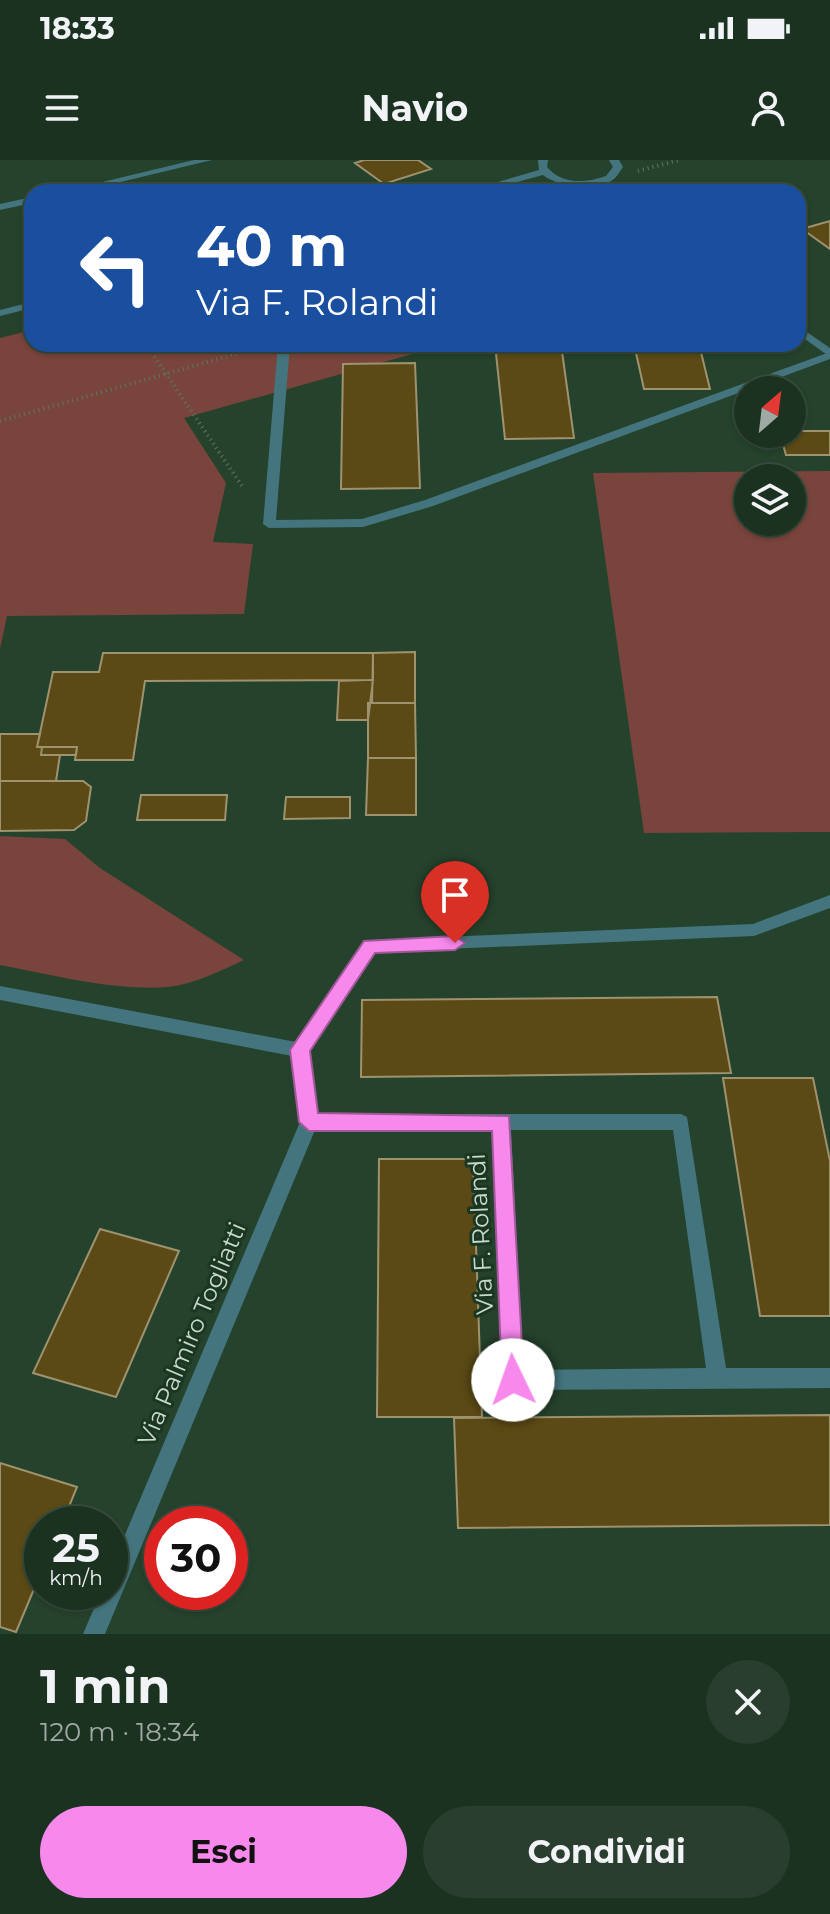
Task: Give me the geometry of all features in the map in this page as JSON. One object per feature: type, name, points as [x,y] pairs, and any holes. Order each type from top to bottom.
[{"type":"street","points":[[101,184],[207,160]]},
{"type":"street","points":[[543,160],[544,172]]},
{"type":"street","points":[[498,184],[544,172],[569,183],[601,181],[616,173],[614,160]]},
{"type":"street","points":[[601,181],[605,184]]},
{"type":"street","points":[[0,207],[24,202]]},
{"type":"street","points":[[0,313],[24,307]]},
{"type":"street","points":[[806,335],[830,354]]},
{"type":"street","points":[[283,352],[269,524],[363,523],[403,511],[830,354]]},
{"type":"street","points":[[0,993],[300,1050],[370,946],[754,930],[830,901]]},
{"type":"street","name":"Via Palmiro Togliatti","points":[[94,1634],[309,1122],[300,1050]]},
{"type":"street","points":[[309,1122],[681,1122],[717,1378]]},
{"type":"street","name":"Via F. Rolandi","points":[[502,1122],[513,1380],[830,1378]]},
{"type":"path","points":[[634,176],[640,170],[679,160]]},
{"type":"path","points":[[151,352],[269,524]]},
{"type":"path","points":[[0,421],[242,352]]},
{"type":"shaded area","points":[[24,332],[24,352],[419,352],[184,418],[226,483],[213,542],[253,544],[244,614],[7,616],[0,649],[0,338]]},
{"type":"shaded area","points":[[806,471],[830,471],[830,832],[644,833],[593,473],[734,472],[734,536],[806,536]]},
{"type":"shaded area","points":[[0,836],[65,839],[100,868],[244,960],[188,983],[147,988],[83,981],[0,965]]},
{"type":"building","points":[[364,160],[418,160],[431,169],[384,184],[355,163]]},
{"type":"building","points":[[830,221],[830,249],[806,232],[806,228]]},
{"type":"building","points":[[496,352],[562,352],[574,438],[505,439]]},
{"type":"building","points":[[636,352],[701,352],[710,389],[644,389]]},
{"type":"building","points":[[415,363],[420,488],[341,489],[343,364]]},
{"type":"building","points":[[806,431],[830,431],[830,455],[786,455],[784,448],[806,448]]},
{"type":"building","points":[[415,652],[415,703],[372,703],[373,653]]},
{"type":"building","points":[[103,653],[373,653],[373,680],[145,681],[133,760],[75,760],[77,747],[37,747],[53,672],[99,672]]},
{"type":"building","points":[[373,680],[368,720],[337,720],[339,681]]},
{"type":"building","points":[[368,703],[415,703],[416,758],[368,758]]},
{"type":"building","points":[[0,734],[40,734],[37,747],[42,747],[41,755],[60,755],[56,781],[0,781]]},
{"type":"building","points":[[42,747],[77,747],[76,755],[41,755]]},
{"type":"building","points":[[368,758],[416,758],[416,815],[366,815]]},
{"type":"building","points":[[0,781],[83,781],[91,787],[86,821],[74,830],[0,831]]},
{"type":"building","points":[[141,795],[227,795],[225,820],[137,820]]},
{"type":"building","points":[[286,797],[350,797],[350,818],[284,819]]},
{"type":"building","points":[[717,997],[731,1073],[361,1077],[362,1000]]},
{"type":"building","points":[[723,1078],[813,1078],[830,1161],[830,1316],[760,1316]]},
{"type":"building","points":[[379,1159],[473,1159],[482,1417],[377,1417]]},
{"type":"building","points":[[100,1229],[179,1251],[116,1397],[33,1373]]},
{"type":"building","points":[[830,1415],[830,1525],[458,1528],[454,1418]]},
{"type":"building","points":[[0,1463],[77,1487],[69,1506],[24,1506],[25,1610],[16,1632],[0,1627]]},
{"type":"route","points":[[455,943],[370,946],[300,1050],[309,1122],[502,1122],[513,1380]]}]
